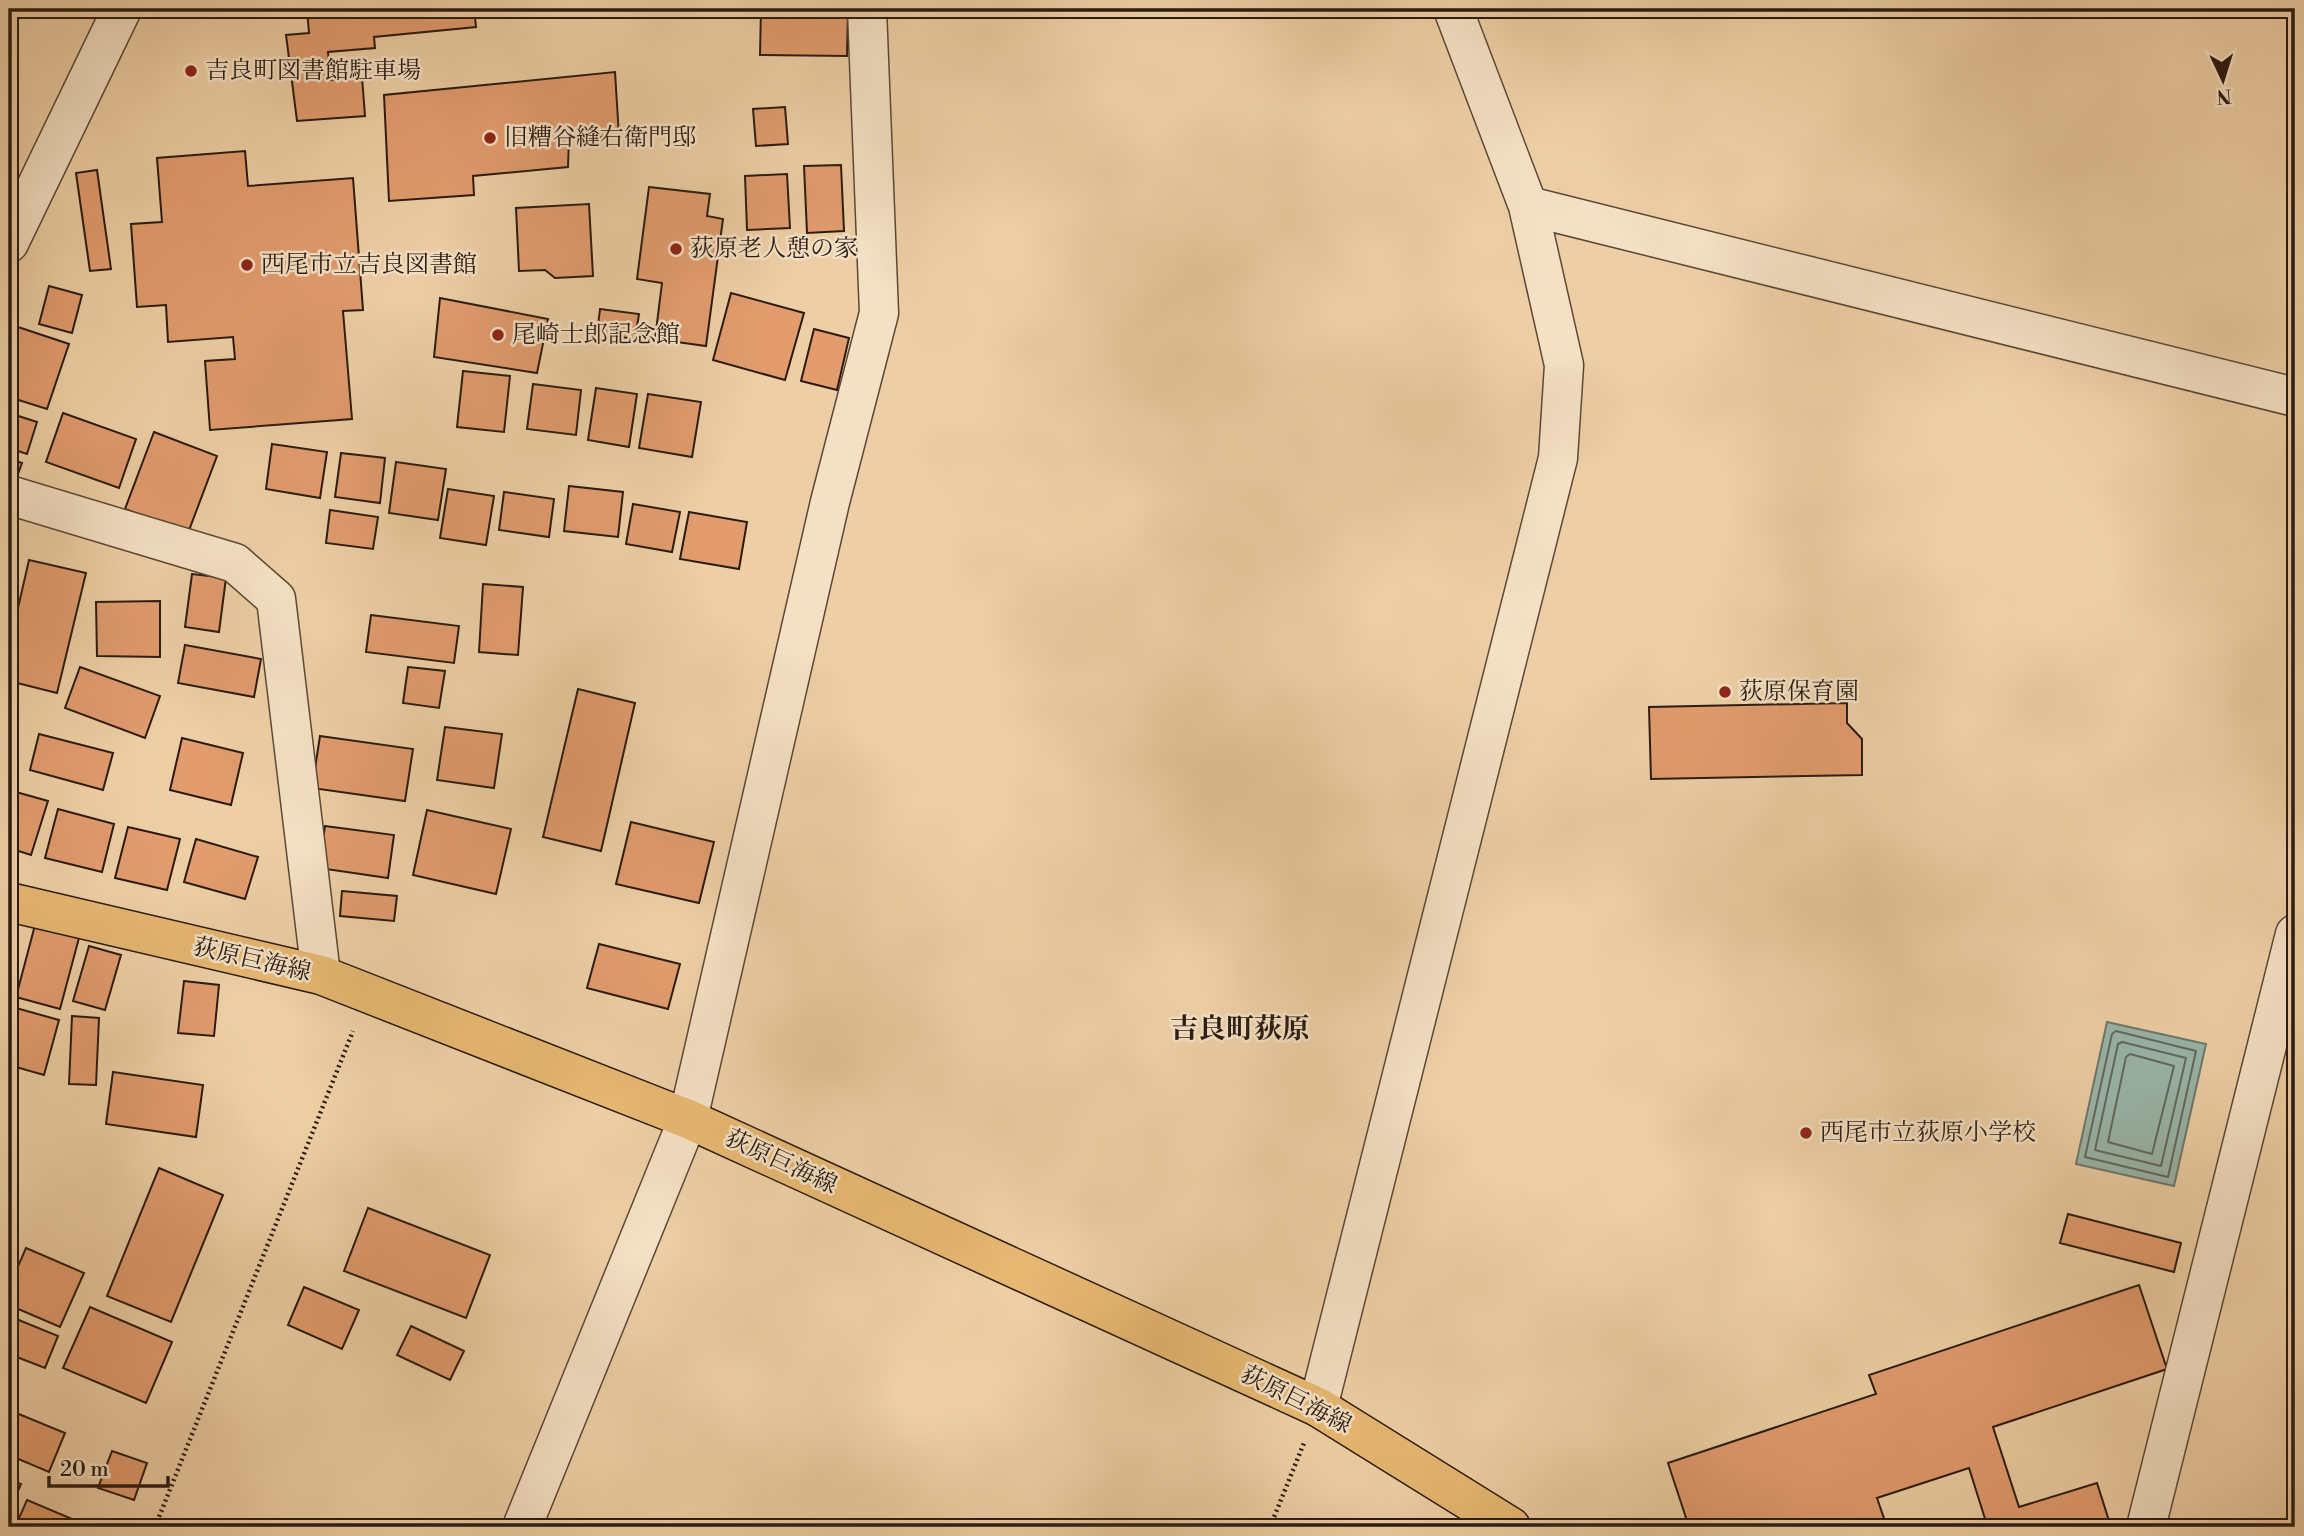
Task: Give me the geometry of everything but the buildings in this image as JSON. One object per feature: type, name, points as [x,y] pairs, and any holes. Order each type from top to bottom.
[{"type":"main road","name":"荻原巨海線","points":[[9,902],[321,975],[688,1119],[1318,1407],[1511,1527]]},
{"type":"street","points":[[9,243],[122,9]]},
{"type":"street","points":[[522,1527],[688,1119],[830,502],[879,313],[867,9]]},
{"type":"street","points":[[1318,1407],[1558,458],[1564,365],[1528,206],[1453,9]]},
{"type":"street","points":[[1528,206],[2295,397]]},
{"type":"street","points":[[9,495],[235,564],[276,599],[321,975]]},
{"type":"street","points":[[2147,1527],[2295,934]]},
{"type":"path","points":[[155,1527],[368,993]]},
{"type":"path","points":[[1270,1527],[1318,1407]]},
{"type":"water","points":[[2107,1022],[2206,1044],[2174,1186],[2076,1164]]},
{"type":"place","name":"吉良町図書館駐車場","points":[[191,71]]},
{"type":"place","name":"旧糟谷縫右衛門邸","points":[[490,138]]},
{"type":"place","name":"荻原老人憩の家","points":[[676,249]]},
{"type":"place","name":"西尾市立吉良図書館","points":[[247,265]]},
{"type":"place","name":"尾崎士郎記念館","points":[[498,335]]},
{"type":"place","name":"荻原保育園","points":[[1725,692]]},
{"type":"place","name":"西尾市立荻原小学校","points":[[1806,1133]]},
{"type":"district","name":"吉良町荻原","points":[[1240,1029]]}]
